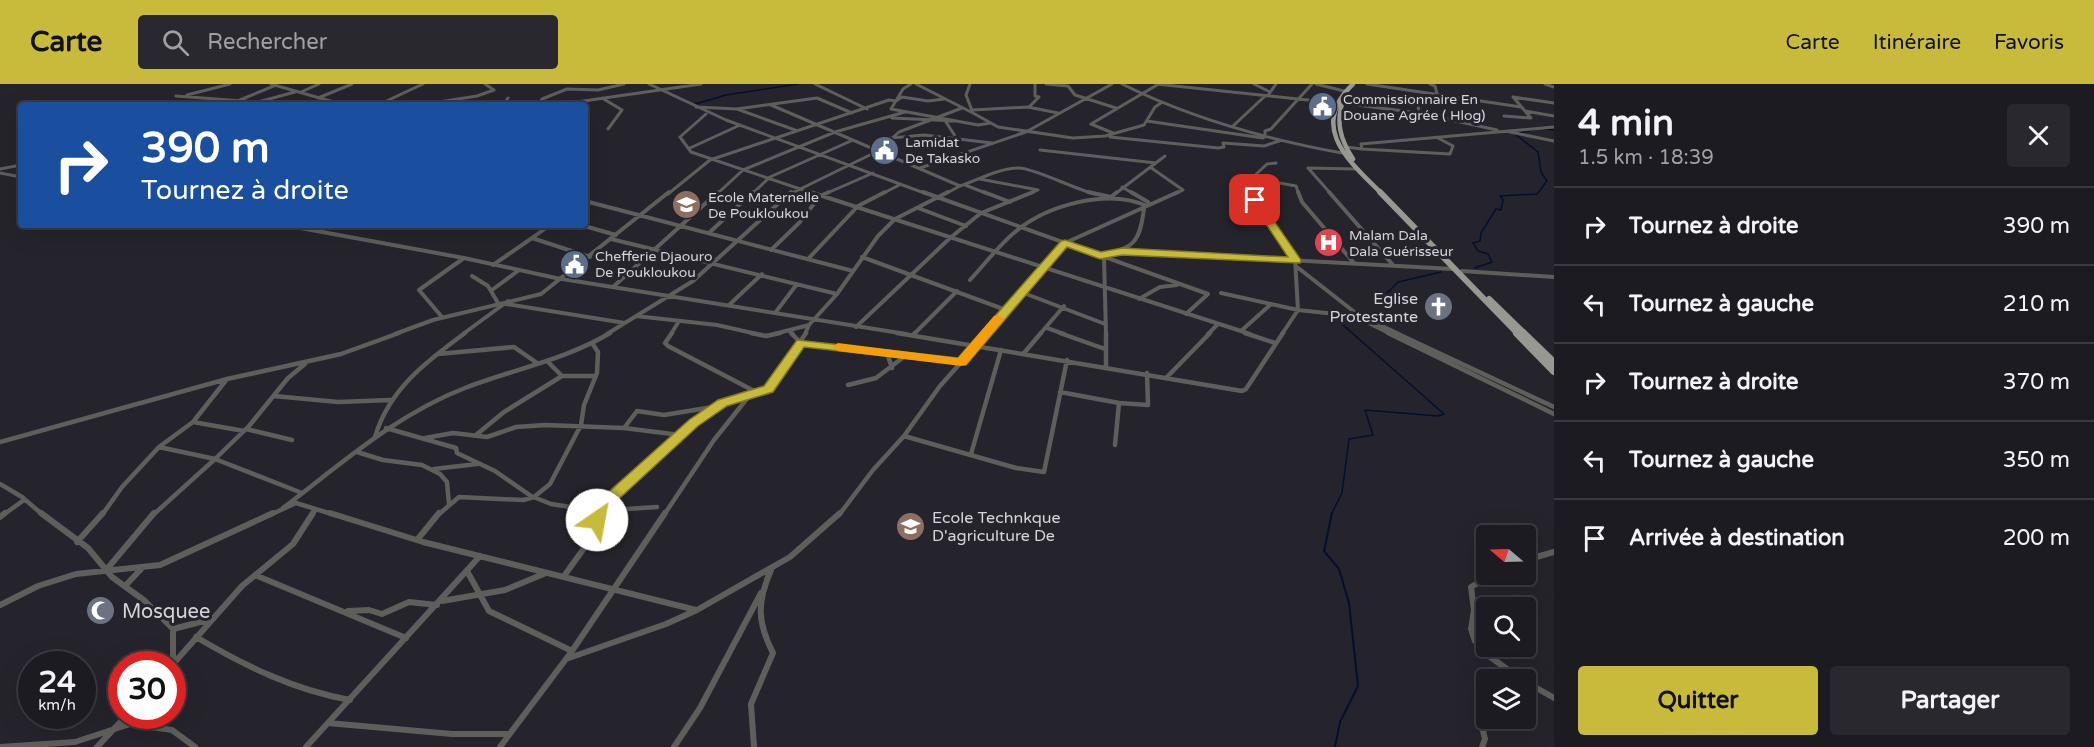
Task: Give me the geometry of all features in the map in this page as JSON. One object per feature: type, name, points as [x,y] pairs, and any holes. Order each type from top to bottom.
[{"type":"main road","points":[[1353,84],[1344,91],[1332,123],[1355,169],[1554,371]]},
{"type":"main road","points":[[1339,103],[1358,84]]},
{"type":"main road","points":[[1344,150],[1554,363]]},
{"type":"street","points":[[187,95],[230,84]]},
{"type":"street","points":[[271,84],[333,102]]},
{"type":"street","points":[[176,96],[257,102],[319,84]]},
{"type":"street","points":[[318,98],[352,84]]},
{"type":"street","points":[[412,84],[418,86]]},
{"type":"street","points":[[384,102],[423,84]]},
{"type":"street","points":[[439,102],[477,96],[494,90],[485,84]]},
{"type":"street","points":[[540,102],[542,99],[567,89],[598,90],[624,84]]},
{"type":"street","points":[[649,84],[706,114],[775,136],[778,140],[800,146],[819,155],[1208,294],[1186,314]]},
{"type":"street","points":[[576,102],[663,92],[701,84]]},
{"type":"street","points":[[815,84],[867,109]]},
{"type":"street","points":[[911,84],[903,88],[891,109],[978,125],[990,123]]},
{"type":"street","points":[[916,84],[973,112],[990,123],[1026,132],[1061,137],[1105,136],[1218,148],[1224,147],[1223,143],[1264,146],[1279,141]]},
{"type":"street","points":[[970,84],[966,95],[973,112]]},
{"type":"street","points":[[1029,107],[1040,97],[1035,96],[1035,84]]},
{"type":"street","points":[[1046,84],[1068,86],[1073,93],[1085,99],[1116,108]]},
{"type":"street","points":[[920,168],[1026,132],[1112,84]]},
{"type":"street","points":[[1122,84],[1161,103],[1279,141],[1344,150],[1362,148],[1450,154],[1453,146],[1438,138]]},
{"type":"street","points":[[1116,134],[1090,124],[1157,84],[1419,113],[1500,131]]},
{"type":"street","points":[[1254,84],[1265,86],[1270,92]]},
{"type":"street","points":[[1224,133],[1266,96],[1276,84]]},
{"type":"street","points":[[1266,138],[1265,131],[1271,129],[1314,84],[1344,91]]},
{"type":"street","points":[[1367,84],[1521,107]]},
{"type":"street","points":[[1430,84],[1435,86],[1437,94]]},
{"type":"street","points":[[237,101],[278,85]]},
{"type":"street","points":[[562,85],[567,89]]},
{"type":"street","points":[[1546,85],[1554,86]]},
{"type":"street","points":[[1419,113],[1418,105],[1429,93]]},
{"type":"street","points":[[0,442],[227,379],[341,354],[442,317],[541,294],[710,160],[775,136],[867,109],[889,100],[896,101],[902,97],[928,101],[944,99]]},
{"type":"street","points":[[1504,116],[1531,118],[1514,97],[1554,103]]},
{"type":"street","points":[[505,102],[508,98]]},
{"type":"street","points":[[602,98],[622,110],[608,129]]},
{"type":"street","points":[[737,110],[820,98],[852,113]]},
{"type":"street","points":[[1105,136],[1144,125],[1155,107],[1161,103]]},
{"type":"street","points":[[688,105],[737,110],[795,130]]},
{"type":"street","points":[[771,105],[962,185],[1010,201]]},
{"type":"street","points":[[973,112],[1029,107],[1060,113]]},
{"type":"street","points":[[283,508],[386,428],[464,388],[573,353],[592,343],[693,281],[795,189],[878,151],[899,132],[962,108]]},
{"type":"street","points":[[1525,111],[1554,116]]},
{"type":"street","points":[[613,287],[743,170],[835,132],[905,112]]},
{"type":"street","points":[[706,114],[681,133],[681,141],[690,148],[691,152],[710,160],[770,177],[795,189],[858,206],[1107,290],[1275,343]]},
{"type":"street","points":[[890,117],[927,122],[962,121]]},
{"type":"street","points":[[1148,121],[1266,138]]},
{"type":"street","points":[[946,122],[957,138]]},
{"type":"street","points":[[690,148],[738,126]]},
{"type":"street","points":[[1362,148],[1361,144],[1554,128]]},
{"type":"street","points":[[1508,131],[1554,141]]},
{"type":"street","points":[[891,138],[924,135],[994,143]]},
{"type":"street","points":[[710,232],[770,177],[853,140]]},
{"type":"street","points":[[1040,150],[1156,163]]},
{"type":"street","points":[[970,280],[1020,228],[1072,206],[1111,197],[1165,156]]},
{"type":"street","points":[[1252,178],[1267,164],[1276,163]]},
{"type":"street","points":[[0,171],[18,166]]},
{"type":"street","points":[[566,659],[666,624],[697,610],[774,566],[819,535],[838,516],[873,470],[904,436],[961,362],[1065,243],[1183,189],[1150,167]]},
{"type":"street","points":[[1355,169],[1308,167],[1393,265]]},
{"type":"street","points":[[636,316],[717,325],[766,336],[791,332],[814,320],[837,294],[878,236],[895,219],[962,185],[1008,169],[1022,168],[1077,189],[1142,202],[1146,205]]},
{"type":"street","points":[[0,171],[18,176]]},
{"type":"street","points":[[771,250],[800,223],[820,196],[873,173]]},
{"type":"street","points":[[300,228],[464,258],[562,279],[856,327],[913,334],[1242,391],[1246,389],[1298,310],[1296,260],[1255,200],[1252,178]]},
{"type":"street","points":[[1252,178],[1296,186],[1302,202],[1354,263]]},
{"type":"street","points":[[856,327],[950,238],[981,213],[1038,190],[980,179]]},
{"type":"street","points":[[809,258],[858,206],[901,184]]},
{"type":"street","points":[[1122,187],[1146,205]]},
{"type":"street","points":[[588,202],[681,224],[853,271]]},
{"type":"street","points":[[1122,251],[1139,237],[1146,205]]},
{"type":"street","points":[[917,207],[966,226]]},
{"type":"street","points":[[493,265],[546,228]]},
{"type":"street","points":[[588,228],[713,264],[762,274],[837,294]]},
{"type":"street","points":[[532,238],[590,257]]},
{"type":"street","points":[[1102,256],[1122,251],[1453,269]]},
{"type":"street","points":[[1102,256],[1107,290],[1106,366]]},
{"type":"street","points":[[442,317],[428,297],[419,290],[464,258]]},
{"type":"street","points":[[862,258],[1006,310]]},
{"type":"street","points":[[1297,267],[1356,315],[1554,414]]},
{"type":"street","points":[[492,290],[519,270]]},
{"type":"street","points":[[1462,272],[1554,277]]},
{"type":"street","points":[[729,306],[762,274]]},
{"type":"street","points":[[472,276],[483,280],[492,290],[498,303]]},
{"type":"street","points":[[775,313],[797,284]]},
{"type":"street","points":[[1139,299],[1160,287],[1183,285]]},
{"type":"street","points":[[913,334],[957,291]]},
{"type":"street","points":[[1022,292],[1064,306],[1105,324]]},
{"type":"street","points":[[1221,293],[1298,310],[1356,315],[1554,407]]},
{"type":"street","points":[[375,437],[377,421],[404,385],[437,354],[507,302],[625,323]]},
{"type":"street","points":[[1241,331],[1270,305]]},
{"type":"street","points":[[1024,353],[1064,306]]},
{"type":"street","points":[[680,321],[665,343],[760,394]]},
{"type":"street","points":[[1167,377],[1218,324]]},
{"type":"street","points":[[624,428],[637,411],[664,415],[716,406],[760,394],[772,385],[801,343],[808,325]]},
{"type":"street","points":[[1047,328],[1105,349]]},
{"type":"street","points":[[791,332],[801,343],[961,362]]},
{"type":"street","points":[[534,497],[550,484],[581,425],[584,405],[596,376],[598,352],[592,343]]},
{"type":"street","points":[[437,354],[514,347],[537,363]]},
{"type":"street","points":[[971,454],[1001,350]]},
{"type":"street","points":[[887,353],[892,368]]},
{"type":"street","points":[[848,385],[876,378],[905,356]]},
{"type":"street","points":[[904,436],[1016,468],[1044,472],[1067,360]]},
{"type":"street","points":[[547,361],[562,376]]},
{"type":"street","points":[[107,569],[159,508],[245,430],[288,378],[307,362]]},
{"type":"street","points":[[1060,392],[1119,403],[1148,405],[1150,403],[1147,373]]},
{"type":"street","points":[[476,435],[508,407],[537,394],[562,376],[596,376]]},
{"type":"street","points":[[77,542],[96,524],[116,494],[159,447],[193,422],[227,379]]},
{"type":"street","points":[[274,396],[338,402],[392,400]]},
{"type":"street","points":[[500,747],[572,651],[714,440],[749,396]]},
{"type":"street","points":[[1115,445],[1119,403]]},
{"type":"street","points":[[564,576],[595,533],[598,510],[680,435],[716,406]]},
{"type":"street","points":[[193,422],[292,440]]},
{"type":"street","points":[[419,439],[453,434],[499,435],[516,427],[530,425],[581,425],[680,435]]},
{"type":"street","points":[[386,428],[419,439],[439,441],[456,447],[457,453],[496,472],[534,497]]},
{"type":"street","points":[[159,447],[176,448],[266,476],[300,494],[306,507]]},
{"type":"street","points":[[357,452],[372,454],[373,458],[380,460],[399,460],[434,469],[477,464]]},
{"type":"street","points":[[434,469],[447,482],[449,504]]},
{"type":"street","points":[[0,484],[88,548],[112,577],[145,601],[173,629],[173,651]]},
{"type":"street","points":[[417,540],[449,504],[459,497],[511,500],[534,497],[598,510],[632,512],[657,507]]},
{"type":"street","points":[[0,517],[24,500]]},
{"type":"street","points":[[0,605],[50,580],[107,569],[142,568],[177,558],[296,503],[417,540],[697,610]]},
{"type":"street","points":[[184,651],[210,620],[255,575],[293,544],[316,509]]},
{"type":"street","points":[[1536,557],[1554,552]]},
{"type":"street","points":[[306,747],[440,603],[480,556]]},
{"type":"street","points":[[674,747],[700,708],[762,590],[767,574],[774,566]]},
{"type":"street","points":[[126,585],[142,568]]},
{"type":"street","points":[[467,572],[489,610],[501,618],[572,651]]},
{"type":"street","points":[[346,612],[369,610],[382,614],[401,602],[440,603],[479,596],[505,590],[547,573]]},
{"type":"street","points":[[255,575],[406,638]]},
{"type":"street","points":[[1476,584],[1471,587],[1474,609],[1471,629],[1480,647],[1507,669]]},
{"type":"street","points":[[754,747],[752,704],[772,653],[761,630],[762,590]]},
{"type":"street","points":[[173,629],[210,620]]},
{"type":"street","points":[[196,638],[240,663],[319,696],[350,700]]},
{"type":"street","points":[[1536,688],[1554,698]]},
{"type":"street","points":[[328,723],[452,734],[508,734]]},
{"type":"street","points":[[0,747],[75,741],[98,736],[112,729]]},
{"type":"street","points":[[97,747],[113,729]]},
{"type":"street","points":[[165,729],[172,730],[195,747]]},
{"type":"street","points":[[1482,747],[1485,739],[1483,729]]},
{"type":"waterway","points":[[695,104],[726,95],[798,84]]},
{"type":"waterway","points":[[1519,133],[1538,129]]},
{"type":"waterway","points":[[1545,129],[1554,130]]},
{"type":"waterway","points":[[1475,268],[1492,262],[1488,254],[1478,251],[1473,243],[1480,241],[1481,233],[1496,209],[1501,210],[1503,200],[1500,196],[1537,194],[1547,181],[1541,172],[1538,152],[1515,134]]},
{"type":"waterway","points":[[1379,301],[1398,282],[1441,272]]},
{"type":"waterway","points":[[1332,513],[1342,493],[1349,439],[1373,435],[1365,410],[1438,416],[1444,414],[1342,324]]},
{"type":"waterway","points":[[1332,513],[1324,551],[1339,569],[1349,603],[1358,686],[1340,722],[1335,747]]},
{"type":"slow traffic","points":[[838,347],[961,362],[999,318]]},
{"type":"place","name":"Commissionnaire En Douane Agrée ( Hlog)","points":[[1322,107]]},
{"type":"place","name":"Lamidat De Takasko","points":[[884,150]]},
{"type":"place","name":"Ecole Maternelle De Poukloukou","points":[[687,205]]},
{"type":"place","name":"Malam Dala Dala Guérisseur","points":[[1328,243]]},
{"type":"place","name":"Chefferie Djaouro De Poukloukou","points":[[574,264]]},
{"type":"place","name":"Eglise Protestante","points":[[1439,307]]},
{"type":"place","name":"Ecole Technkque D'agriculture De","points":[[911,526]]},
{"type":"place","name":"Mosquee","points":[[101,611]]},
{"type":"route","points":[[597,520],[598,510],[693,423],[728,400],[760,394],[768,389],[801,343],[961,362],[1065,243],[1100,255],[1122,251],[1296,260],[1293,252],[1255,200]]}]
